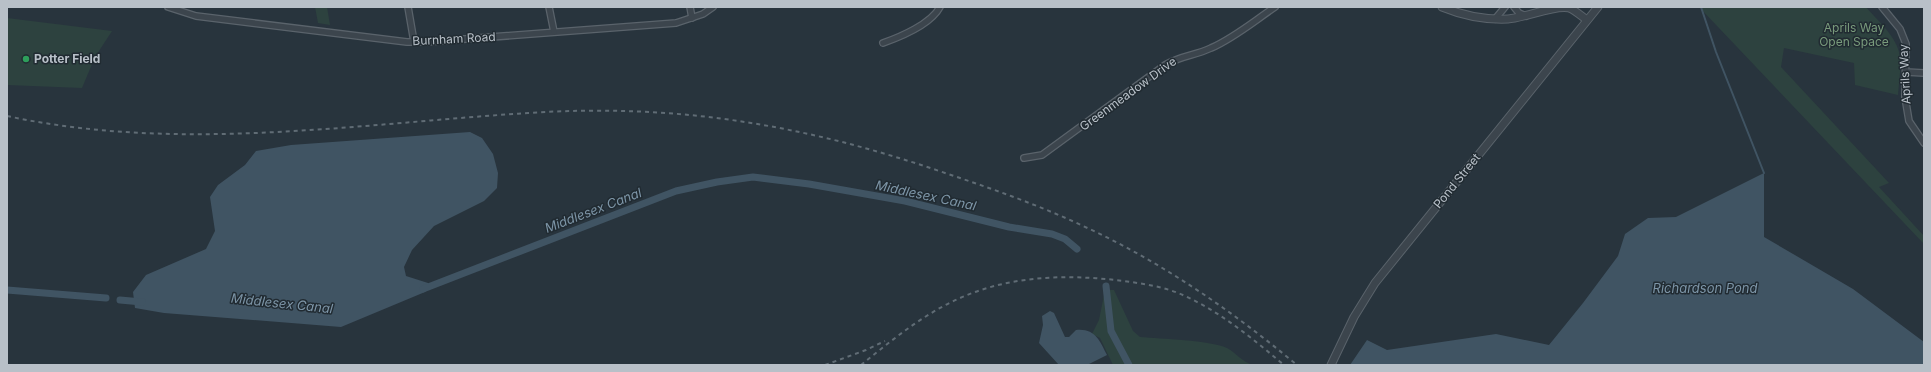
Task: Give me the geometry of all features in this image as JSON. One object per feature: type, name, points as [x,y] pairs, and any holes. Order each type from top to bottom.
[{"type":"street","name":"Burnham Road","points":[[168,7],[196,16],[414,42],[676,23],[703,14],[713,7]]},
{"type":"street","points":[[408,7],[414,42]]},
{"type":"street","points":[[549,7],[554,32]]},
{"type":"street","points":[[690,7],[692,18]]},
{"type":"street","points":[[883,43],[898,38],[919,26],[938,11],[940,7]]},
{"type":"street","name":"Greenmeadow Drive","points":[[1024,158],[1042,155],[1165,65],[1177,58],[1209,49],[1226,41],[1275,7]]},
{"type":"street","points":[[1442,7],[1471,16],[1495,19],[1528,16],[1564,7],[1573,10],[1587,20]]},
{"type":"street","points":[[1495,19],[1505,7]]},
{"type":"street","points":[[1514,7],[1519,13],[1528,16]]},
{"type":"street","name":"Pond Street","points":[[1331,365],[1354,317],[1375,283],[1598,7]]},
{"type":"street","name":"Aprils Way","points":[[1882,7],[1900,29],[1906,44],[1905,97],[1909,121],[1924,143]]},
{"type":"street","points":[[1906,72],[1924,73]]},
{"type":"green space","points":[[315,7],[327,7],[330,25],[318,23]]},
{"type":"green space","name":"Aprils Way Open Space","points":[[1699,7],[1866,7],[1890,34],[1897,46],[1900,62],[1898,95],[1855,85],[1854,63],[1784,48],[1781,67],[1889,183],[1879,187],[1924,236],[1924,244]]},
{"type":"green space","points":[[7,18],[112,31],[95,57],[82,88],[7,85]]},
{"type":"green space","points":[[1105,290],[1114,290],[1133,331],[1140,337],[1219,345],[1227,348],[1246,362],[1253,365],[1113,365],[1100,338],[1092,334],[1099,320]]},
{"type":"water","points":[[470,132],[482,138],[493,154],[498,173],[497,188],[484,201],[434,226],[412,250],[404,267],[406,276],[428,283],[431,286],[425,292],[341,327],[164,313],[135,308],[133,292],[146,275],[206,249],[215,231],[210,197],[218,185],[245,165],[256,151],[291,145]]},
{"type":"water","name":"Richardson Pond","points":[[1764,173],[1764,237],[1853,289],[1924,342],[1924,365],[1350,365],[1367,340],[1387,350],[1496,334],[1549,345],[1618,256],[1625,234],[1648,218],[1676,217]]},
{"type":"water","points":[[1050,311],[1054,313],[1065,337],[1069,337],[1076,330],[1088,331],[1096,336],[1107,355],[1087,365],[1059,365],[1039,343],[1043,325],[1042,316]]},
{"type":"waterway","points":[[1701,7],[1716,52],[1764,173]]},
{"type":"waterway","name":"Middlesex Canal","points":[[423,289],[676,191],[717,182],[753,177],[809,184],[905,201],[1009,227],[1052,234],[1065,239],[1077,249]]},
{"type":"waterway","name":"Middlesex Canal","points":[[1106,286],[1111,331],[1129,365]]},
{"type":"waterway","name":"Middlesex Canal","points":[[7,290],[106,298]]},
{"type":"waterway","name":"Middlesex Canal","points":[[120,300],[142,302]]},
{"type":"railway","points":[[7,116],[72,127],[136,133],[202,134],[332,129],[528,113],[583,111],[637,111],[741,121],[844,142],[895,157],[982,185],[1081,225],[1139,254],[1194,288],[1247,325],[1297,365]]},
{"type":"railway","points":[[861,365],[919,321],[958,299],[998,285],[1040,278],[1061,277],[1082,277],[1124,281],[1155,286],[1178,293],[1212,310],[1224,318],[1249,336],[1284,365]]},
{"type":"railway","points":[[825,365],[866,350],[885,341]]},
{"type":"place","name":"Potter Field","points":[[26,59]]}]
